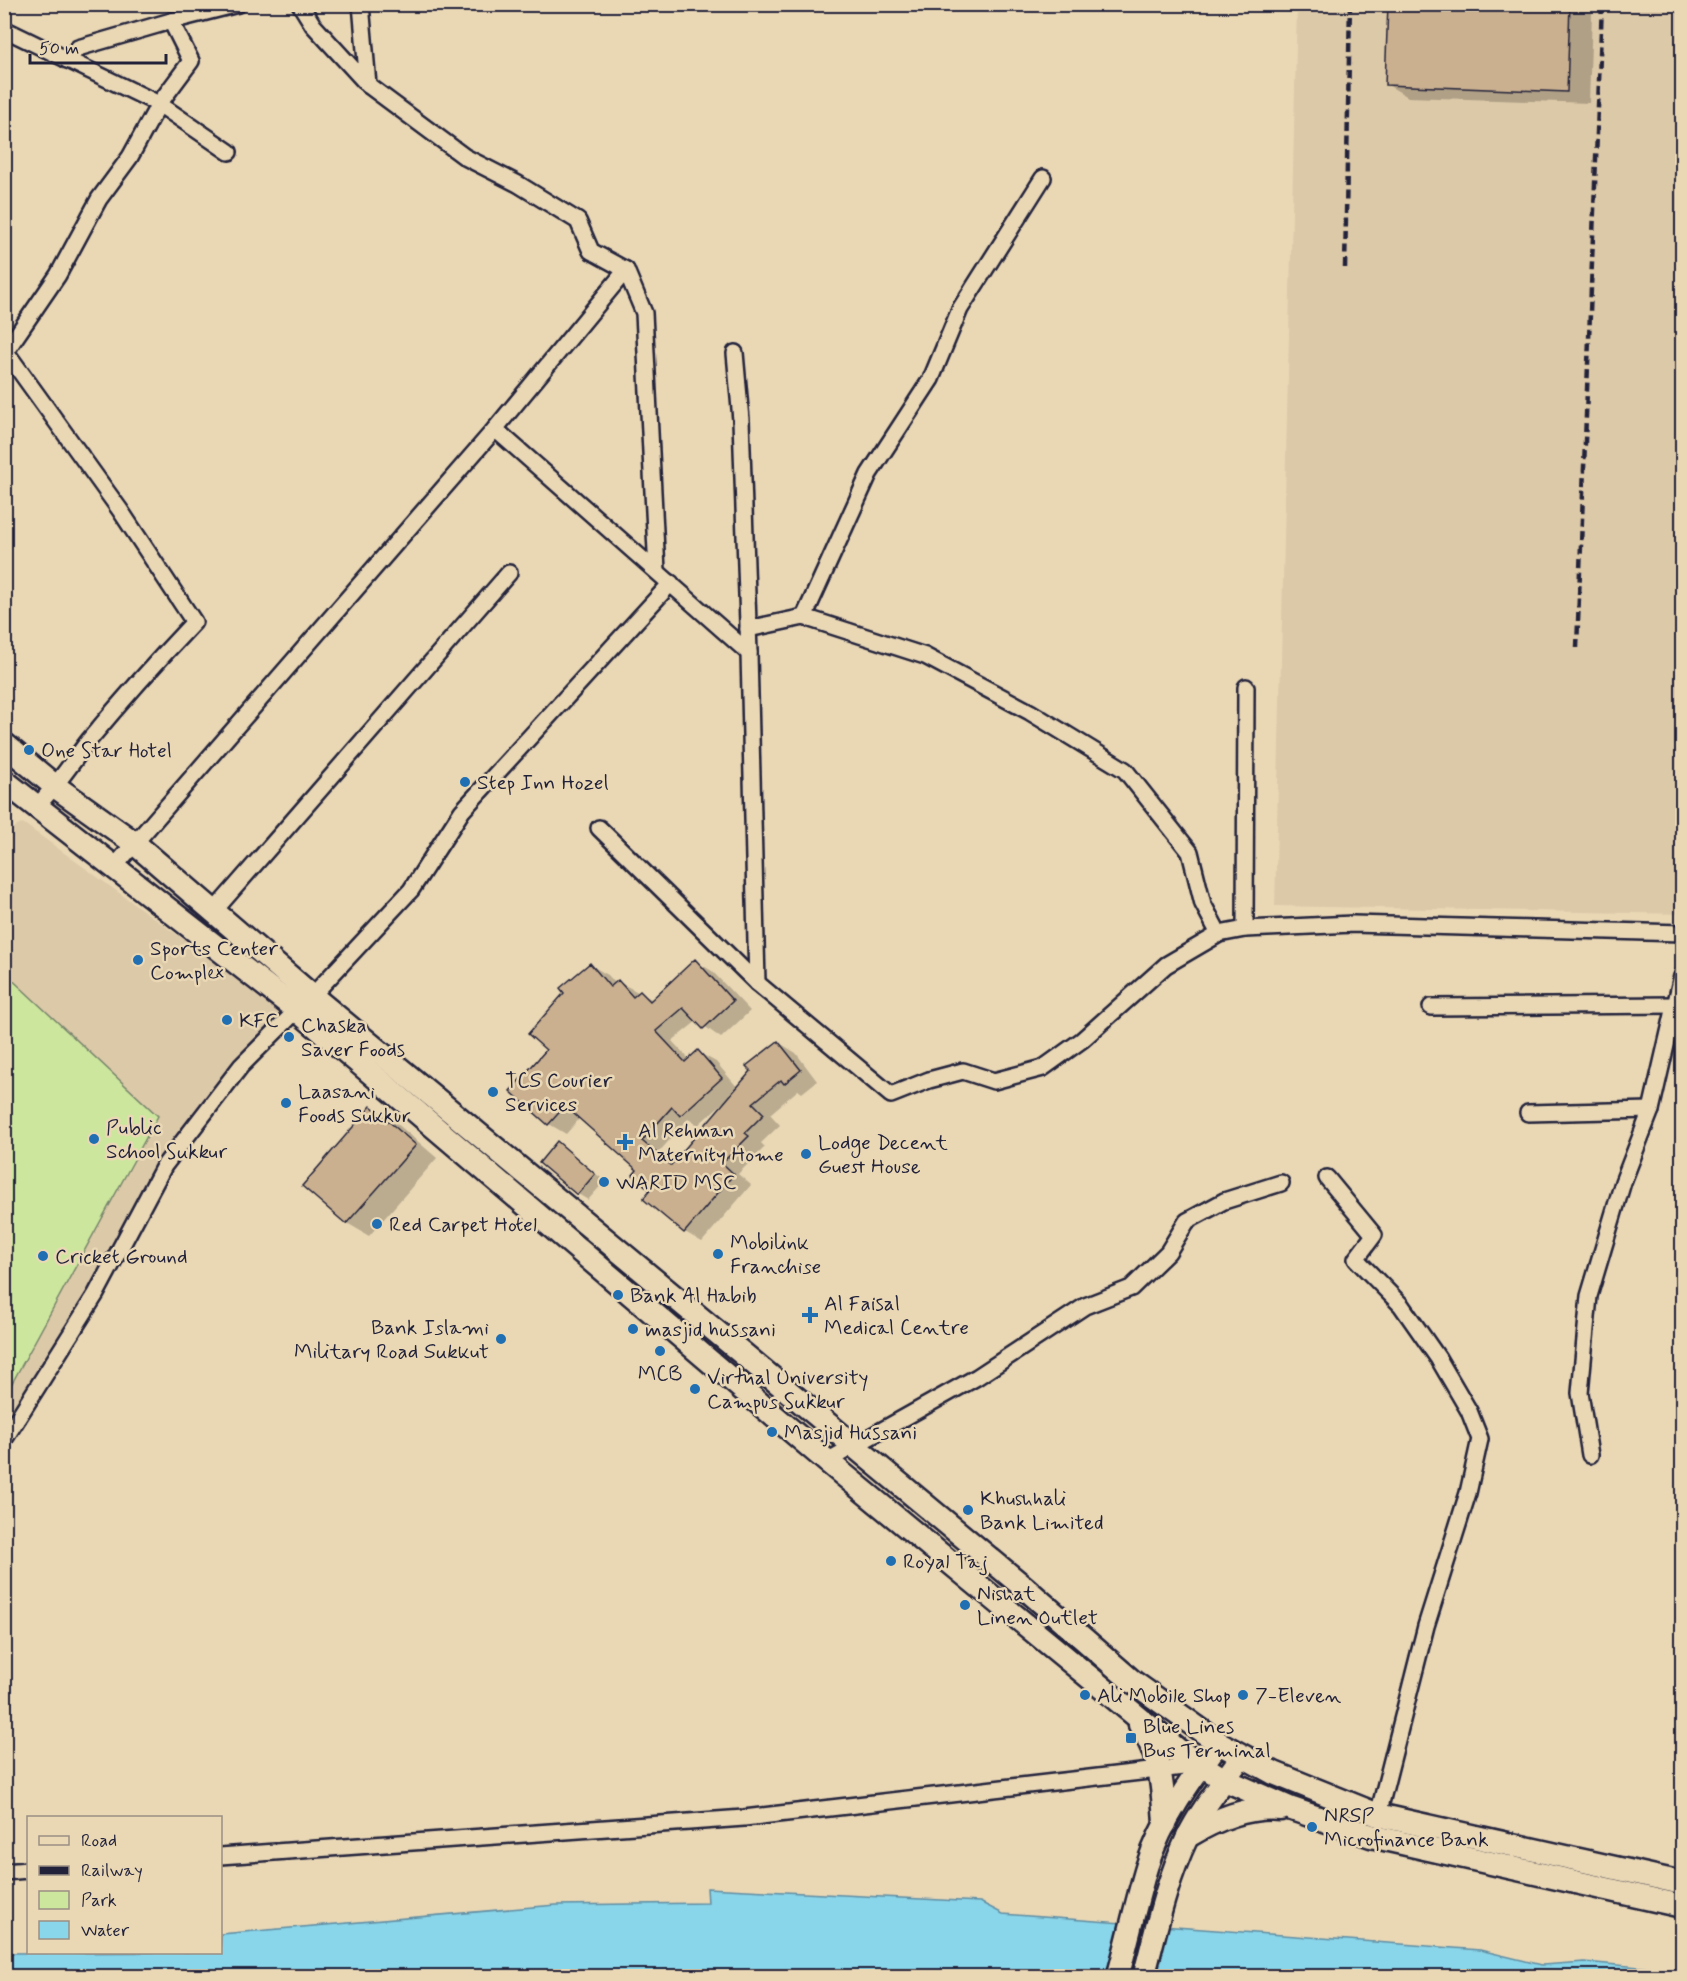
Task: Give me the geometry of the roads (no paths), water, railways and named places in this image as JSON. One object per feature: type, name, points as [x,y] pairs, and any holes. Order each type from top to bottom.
[{"type":"main road","points":[[4,744],[56,787],[133,842],[215,910],[305,1003],[827,1461],[1131,1713],[1201,1765],[1225,1780],[1292,1809],[1371,1836],[1683,1906]]},
{"type":"main road","points":[[4,781],[115,866],[305,1003],[853,1446],[1025,1588],[1133,1682],[1218,1743],[1240,1756],[1325,1796],[1378,1815],[1683,1883]]},
{"type":"main road","points":[[1131,1713],[1145,1732],[1160,1770],[1166,1824]]},
{"type":"main road","points":[[1118,1977],[1148,1865],[1166,1824],[1201,1765],[1218,1743]]},
{"type":"main road","points":[[1144,1977],[1172,1874],[1188,1836],[1240,1756]]},
{"type":"main road","points":[[1188,1836],[1229,1815],[1251,1810],[1292,1809]]},
{"type":"street","points":[[67,60],[78,48],[238,4]]},
{"type":"street","points":[[300,4],[313,25],[368,85],[465,158],[518,184],[578,220],[591,251],[626,270],[644,313],[657,571]]},
{"type":"street","points":[[361,4],[368,85]]},
{"type":"street","points":[[36,807],[56,787],[96,732],[194,622],[120,510],[5,350],[58,274],[99,199],[130,157],[159,104],[191,60],[171,21]]},
{"type":"street","points":[[4,30],[159,104],[229,152]]},
{"type":"street","points":[[804,617],[869,474],[930,379],[960,309],[1043,178]]},
{"type":"street","points":[[115,866],[133,842],[495,429],[626,270]]},
{"type":"street","points":[[735,353],[741,420],[757,983]]},
{"type":"street","points":[[495,429],[749,653]]},
{"type":"street","points":[[215,910],[509,573]]},
{"type":"street","points":[[4,1440],[96,1294],[164,1166],[241,1066],[305,1003],[411,890],[462,812],[671,584]]},
{"type":"street","points":[[748,629],[804,617],[925,656],[1030,712],[1125,771],[1190,852],[1203,904],[1219,934]]},
{"type":"street","points":[[1245,687],[1245,928]]},
{"type":"street","points":[[599,828],[757,983],[891,1095],[929,1080],[963,1071],[994,1081],[1043,1068],[1082,1040],[1166,965],[1219,934],[1245,928],[1353,924],[1683,933]]},
{"type":"street","points":[[1590,1455],[1580,1393],[1589,1296],[1623,1182],[1651,1110],[1677,1014],[1683,976]]},
{"type":"street","points":[[1431,1007],[1677,1014]]},
{"type":"street","points":[[1528,1113],[1651,1110]]},
{"type":"street","points":[[1327,1178],[1374,1235],[1356,1259],[1401,1305],[1438,1358],[1469,1410],[1480,1439],[1468,1493],[1426,1626],[1378,1815]]},
{"type":"street","points":[[827,1461],[978,1377],[1085,1306],[1131,1288],[1168,1252],[1187,1221],[1224,1201],[1281,1183]]},
{"type":"street","points":[[222,1856],[744,1818],[1201,1765]]},
{"type":"street","points":[[4,1872],[27,1870]]},
{"type":"water","points":[[707,1888],[980,1902],[1003,1914],[1480,1950],[1542,1965],[1585,1962],[1650,1968],[1676,1976],[5,1976],[5,1953],[222,1954],[222,1934],[556,1905],[708,1903]]},
{"type":"railway","points":[[1345,268],[1350,4]]},
{"type":"railway","points":[[1577,648],[1602,4]]},
{"type":"place","name":"One Star Hotel","points":[[29,750]]},
{"type":"place","name":"Step Inn Hozel","points":[[465,782]]},
{"type":"place","name":"Sports Center Complex","points":[[138,960]]},
{"type":"place","name":"KFC","points":[[227,1020]]},
{"type":"place","name":"Chaska Saver Foods","points":[[289,1037]]},
{"type":"place","name":"TCS Courier Services","points":[[493,1092]]},
{"type":"place","name":"Laasani Foods Sukkur","points":[[286,1103]]},
{"type":"place","name":"Public School Sukkur","points":[[94,1139]]},
{"type":"place","name":"Al Rehman Maternity Home","points":[[625,1142]]},
{"type":"place","name":"Lodge Decent Guest House","points":[[806,1154]]},
{"type":"place","name":"WARID MSC","points":[[604,1182]]},
{"type":"place","name":"Red Carpet Hotel","points":[[377,1224]]},
{"type":"place","name":"Mobilink Franchise","points":[[718,1254]]},
{"type":"place","name":"Cricket Ground","points":[[43,1256]]},
{"type":"place","name":"Bank Al Habib","points":[[618,1295]]},
{"type":"place","name":"Al Faisal Medical Centre","points":[[810,1315]]},
{"type":"place","name":"masjid hussani","points":[[633,1329]]},
{"type":"place","name":"Bank Islami Military Road Sukkut","points":[[501,1339]]},
{"type":"place","name":"MCB","points":[[660,1351]]},
{"type":"place","name":"Virtual University Campus Sukkur","points":[[695,1389]]},
{"type":"place","name":"Masjid Hussani","points":[[772,1432]]},
{"type":"place","name":"Khushhali Bank Limited","points":[[968,1510]]},
{"type":"place","name":"Royal Taj","points":[[891,1561]]},
{"type":"place","name":"Nishat Linen Outlet","points":[[965,1605]]},
{"type":"place","name":"Ali Mobile Shop","points":[[1085,1695]]},
{"type":"place","name":"7-Eleven","points":[[1243,1695]]},
{"type":"place","name":"Blue Lines Bus Terminal","points":[[1131,1738]]},
{"type":"place","name":"NRSP Microfinance Bank","points":[[1312,1827]]}]
